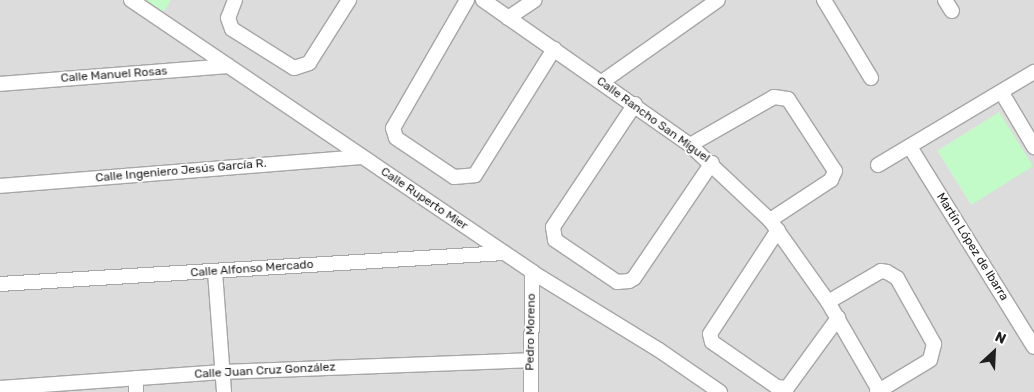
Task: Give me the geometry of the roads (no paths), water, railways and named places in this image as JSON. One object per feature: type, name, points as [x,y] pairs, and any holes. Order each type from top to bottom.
[{"type":"street","name":"Calle Ruperto Mier","points":[[131,0],[532,272],[659,350],[720,392]]},
{"type":"street","points":[[235,0],[228,18],[232,29],[294,68],[309,63],[349,0]]},
{"type":"street","points":[[467,0],[393,128],[396,138],[454,177],[475,175],[554,49]]},
{"type":"street","name":"Calle Rancho San Miguel","points":[[483,0],[635,104],[712,163],[774,225],[828,302],[879,391]]},
{"type":"street","points":[[508,18],[535,0]]},
{"type":"street","points":[[602,82],[718,0]]},
{"type":"street","points":[[824,0],[870,78]]},
{"type":"street","name":"Calle Manuel Rosas","points":[[0,84],[228,66]]},
{"type":"street","points":[[878,165],[1002,93],[1034,72]]},
{"type":"street","points":[[1002,93],[1034,147]]},
{"type":"street","points":[[690,145],[774,97],[788,99],[835,171],[831,180],[774,225],[710,334],[712,342],[777,387],[787,388],[838,318]]},
{"type":"street","points":[[635,104],[553,227],[555,240],[617,282],[629,282],[634,278],[712,163]]},
{"type":"street","name":"Martín López de Ibarra","points":[[910,147],[1034,347]]},
{"type":"street","name":"Calle Ingeniero Jesús García R.","points":[[0,186],[361,156]]},
{"type":"street","name":"Calle Alfonso Mercado","points":[[0,284],[504,253]]},
{"type":"street","points":[[828,302],[880,271],[896,278],[935,350],[930,360],[879,391]]},
{"type":"street","points":[[215,272],[224,392]]},
{"type":"street","name":"Pedro Moreno","points":[[532,272],[529,360],[533,391]]},
{"type":"street","name":"Calle Juan Cruz González","points":[[9,389],[136,385],[222,372],[529,360]]}]
